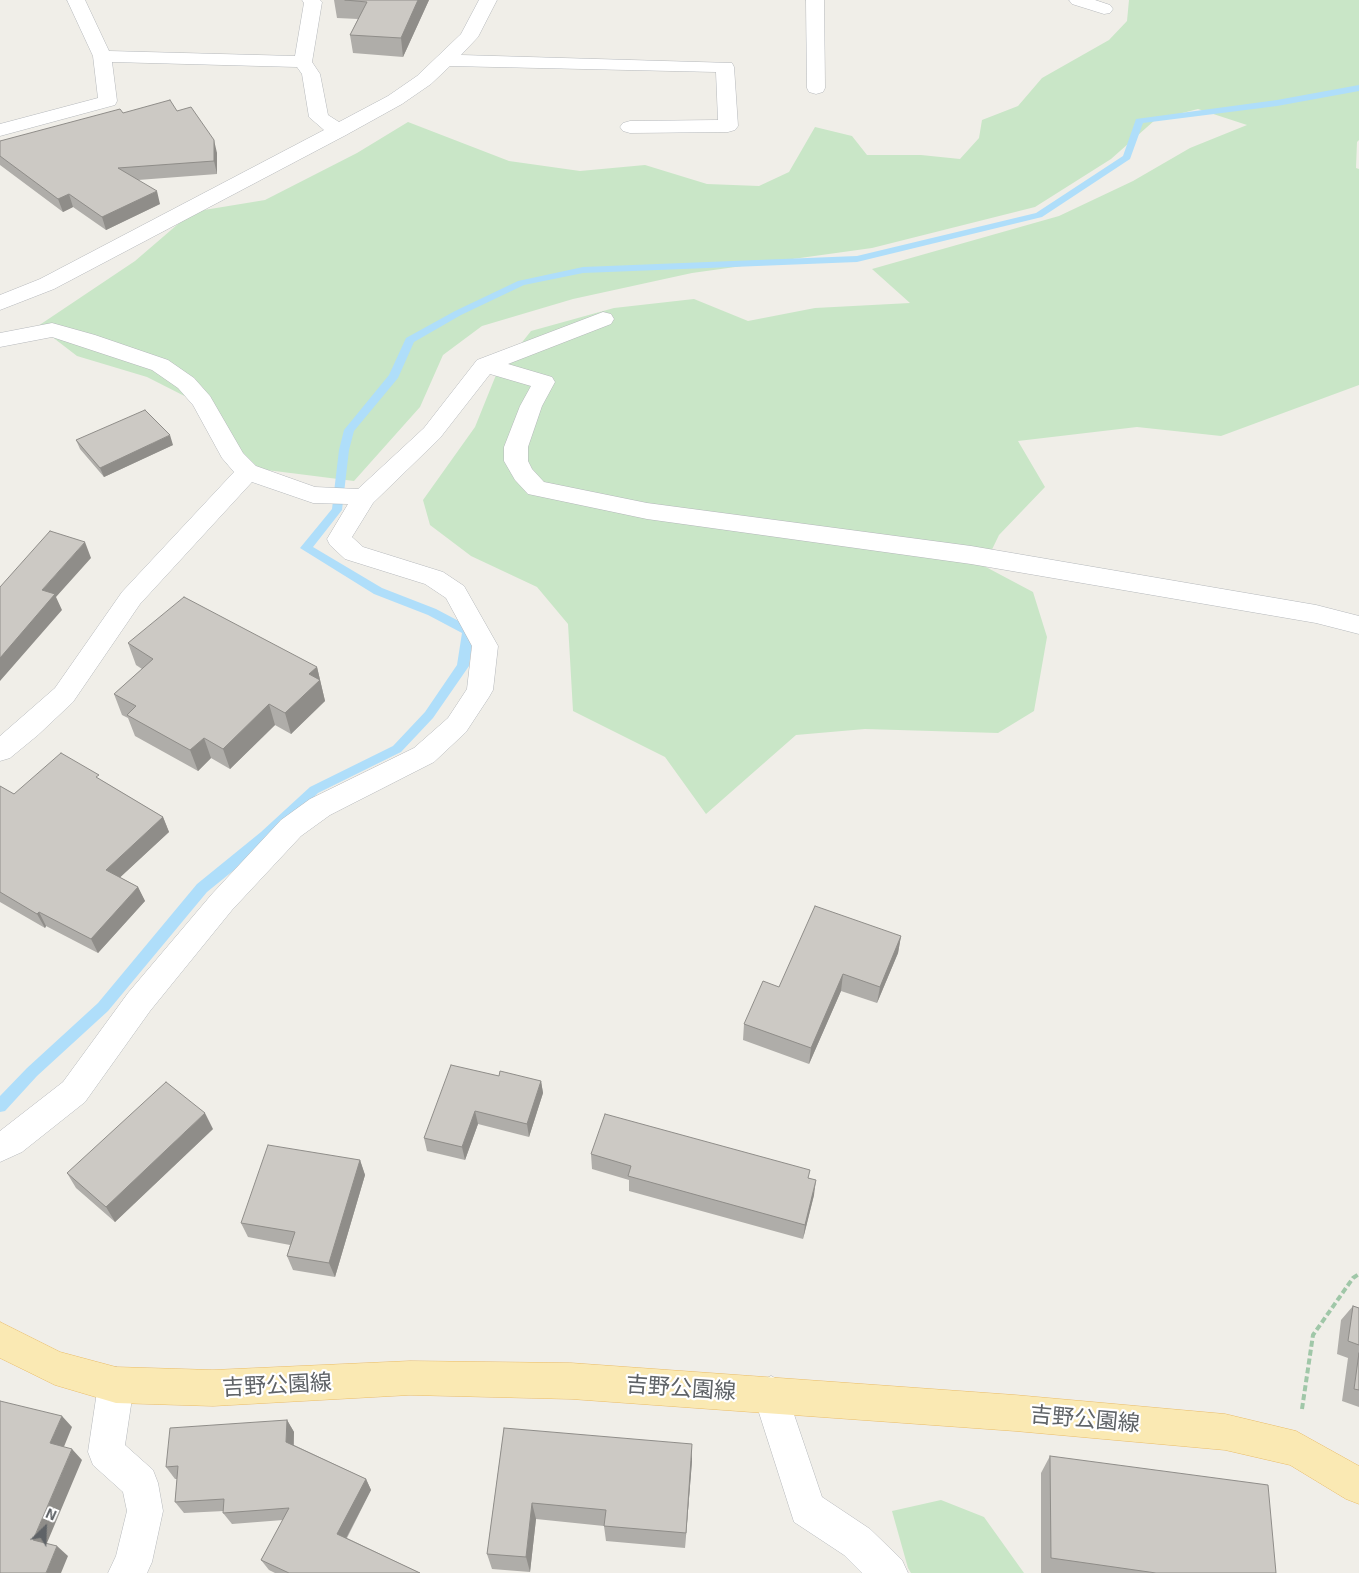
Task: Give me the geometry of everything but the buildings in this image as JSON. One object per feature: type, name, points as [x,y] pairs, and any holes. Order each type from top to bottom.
[{"type":"main road","name":"吉野公園線","points":[[0,1339],[55,1368],[116,1385],[213,1388],[419,1378],[571,1382],[771,1394],[1015,1412],[1225,1432],[1296,1449],[1359,1486]]},
{"type":"street","points":[[0,130],[108,101],[102,56],[76,0]]},
{"type":"street","points":[[311,0],[313,2],[303,62],[311,74],[319,118],[339,131]]},
{"type":"street","points":[[0,302],[46,284],[339,131],[417,85],[469,37],[488,0]]},
{"type":"street","points":[[814,0],[816,88]]},
{"type":"street","points":[[1078,0],[1104,9]]},
{"type":"street","points":[[102,56],[303,62]]},
{"type":"street","points":[[446,60],[725,67],[728,126],[630,127]]},
{"type":"street","points":[[0,1147],[11,1142],[74,1092],[139,1002],[222,902],[291,828],[320,807],[424,755],[457,725],[480,690],[485,646],[455,592],[434,578],[354,553],[339,539],[364,497],[432,433],[485,365],[603,319]]},
{"type":"street","points":[[0,340],[52,330],[88,340],[160,366],[186,383],[202,401],[234,458],[248,472],[313,495],[364,497]]},
{"type":"street","points":[[485,365],[544,382],[531,406],[516,447],[516,461],[523,474],[536,488],[647,511],[970,555],[1316,614],[1359,626]]},
{"type":"street","points":[[0,751],[29,728],[64,695],[131,598],[248,472]]},
{"type":"street","points":[[116,1385],[106,1452],[140,1482],[145,1511],[132,1562],[127,1573]]},
{"type":"street","points":[[771,1394],[807,1509],[857,1542],[889,1573]]},
{"type":"path","points":[[1296,1449],[1313,1335],[1352,1278],[1359,1274]]},
{"type":"green space","points":[[1129,0],[1359,0],[1359,140],[1357,142],[1356,168],[1359,169],[1359,385],[1221,436],[1137,427],[1018,441],[1045,487],[999,535],[984,566],[1033,592],[1047,637],[1034,711],[998,733],[865,729],[796,735],[706,814],[665,757],[573,711],[568,624],[537,587],[471,556],[430,525],[423,500],[475,427],[496,375],[531,331],[614,308],[694,299],[748,321],[815,308],[910,303],[872,269],[1059,216],[1133,181],[1190,148],[1247,125],[1198,109],[1155,120],[1111,159],[1035,207],[872,248],[692,273],[573,299],[482,326],[443,355],[420,407],[354,481],[227,465],[216,412],[147,377],[77,356],[38,326],[135,261],[192,212],[265,200],[357,153],[408,122],[509,161],[580,171],[645,165],[707,184],[759,186],[789,172],[815,127],[852,136],[867,155],[921,155],[960,159],[979,138],[982,120],[1018,106],[1042,78],[1109,40],[1127,21]]},
{"type":"green space","points":[[941,1500],[984,1517],[1024,1573],[911,1573],[892,1511]]},
{"type":"waterway","points":[[0,1106],[32,1072],[103,1007],[202,888],[266,836],[314,790],[397,749],[429,715],[463,666],[468,631],[432,612],[378,591],[306,548],[337,510],[344,450],[349,430],[394,376],[410,340],[458,313],[521,283],[583,270],[857,259],[1039,215],[1127,157],[1139,121],[1277,103],[1359,88]]}]
